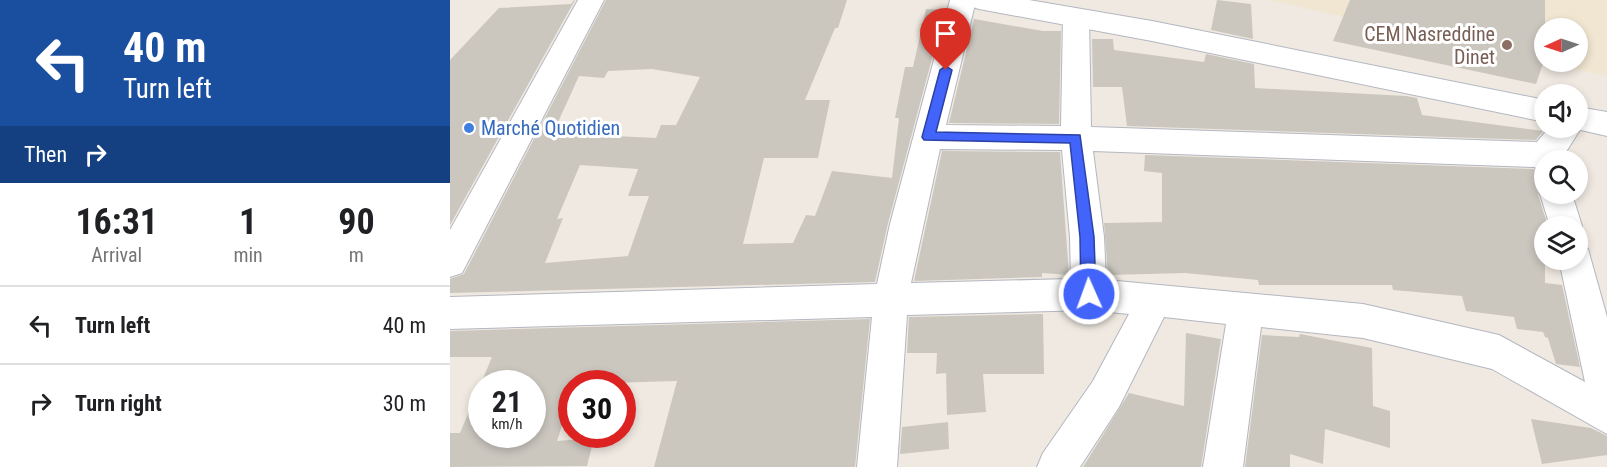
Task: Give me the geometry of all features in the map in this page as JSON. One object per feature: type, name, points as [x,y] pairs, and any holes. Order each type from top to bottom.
[{"type":"street","points":[[450,261],[591,0]]},
{"type":"street","points":[[877,467],[891,300],[928,137],[963,0]]},
{"type":"street","points":[[979,0],[1534,109]]},
{"type":"street","points":[[1076,18],[1076,138],[1087,237],[1089,294]]},
{"type":"street","points":[[1588,120],[1607,124]]},
{"type":"street","points":[[928,137],[1076,138],[1534,158]]},
{"type":"street","points":[[1578,270],[1607,393]]},
{"type":"street","points":[[450,313],[1089,294],[1155,299],[1363,321],[1499,353],[1607,415]]},
{"type":"street","points":[[1057,467],[1106,394],[1155,299]]},
{"type":"street","points":[[1223,467],[1246,309]]},
{"type":"shaded area","name":"CEM Nasreddine Dinet","points":[[1269,0],[1607,0],[1607,76],[1588,72],[1588,18],[1534,18],[1534,60]]},
{"type":"building","name":"Marché Quotidien","points":[[574,0],[450,225],[450,60],[499,8],[571,4]]},
{"type":"building","points":[[606,0],[847,0],[838,28],[835,28],[805,100],[830,100],[818,158],[764,158],[743,244],[793,243],[806,215],[815,216],[832,171],[892,178],[899,118],[895,118],[905,67],[913,67],[926,9],[945,10],[888,223],[875,282],[450,293],[450,279],[464,274]],"holes":[[[652,69],[700,77],[676,125],[661,125],[656,138],[553,133],[579,76],[604,78],[608,71]],[[580,165],[638,169],[628,196],[649,196],[628,256],[545,263],[563,218],[557,219]]]},
{"type":"building","points":[[1217,0],[1251,4],[1253,39],[1211,30]]},
{"type":"building","points":[[1350,0],[1545,0],[1545,18],[1534,18],[1534,72],[1540,72],[1536,84],[1333,41]]},
{"type":"building","points":[[974,19],[1043,31],[1061,31],[1059,124],[949,123]]},
{"type":"building","points":[[1092,39],[1113,39],[1114,50],[1204,62],[1206,54],[1254,64],[1255,88],[1406,96],[1417,98],[1422,115],[1534,130],[1534,138],[1538,138],[1536,140],[1127,126],[1122,87],[1093,87]]},
{"type":"building","points":[[942,151],[1060,152],[1069,275],[1042,273],[1042,277],[914,281]]},
{"type":"building","points":[[1145,155],[1534,169],[1534,204],[1541,204],[1545,216],[1534,216],[1534,270],[1545,270],[1545,283],[1562,285],[1580,367],[1556,364],[1548,338],[1543,332],[1517,329],[1514,317],[1466,311],[1462,296],[1393,290],[1392,285],[1259,285],[1258,280],[1185,273],[1108,275],[1104,223],[1162,222],[1162,173],[1144,171]]},
{"type":"building","points":[[1043,314],[1044,374],[983,374],[986,412],[947,415],[946,373],[936,374],[937,353],[907,353],[909,317]]},
{"type":"building","points":[[870,319],[855,467],[654,467],[677,381],[636,382],[636,370],[558,370],[558,448],[592,448],[587,466],[450,467],[450,433],[460,433],[468,414],[468,448],[546,448],[546,370],[487,370],[492,357],[450,357],[450,331]]},
{"type":"building","points":[[1186,333],[1221,339],[1201,467],[1083,467],[1129,393],[1184,406]]},
{"type":"building","points":[[1300,334],[1372,348],[1373,406],[1390,411],[1390,448],[1325,429],[1323,464],[1290,454],[1290,467],[1245,467],[1262,335],[1299,337]]},
{"type":"building","points":[[1531,419],[1591,428],[1607,436],[1607,455],[1542,464]]},
{"type":"building","points":[[948,422],[949,449],[900,454],[902,427]]},
{"type":"place","name":"CEM Nasreddine Dinet","points":[[1507,45]]},
{"type":"place","name":"Marché Quotidien","points":[[469,128]]},
{"type":"route","points":[[946,70],[928,137],[1076,138],[1087,237],[1089,294]]}]
